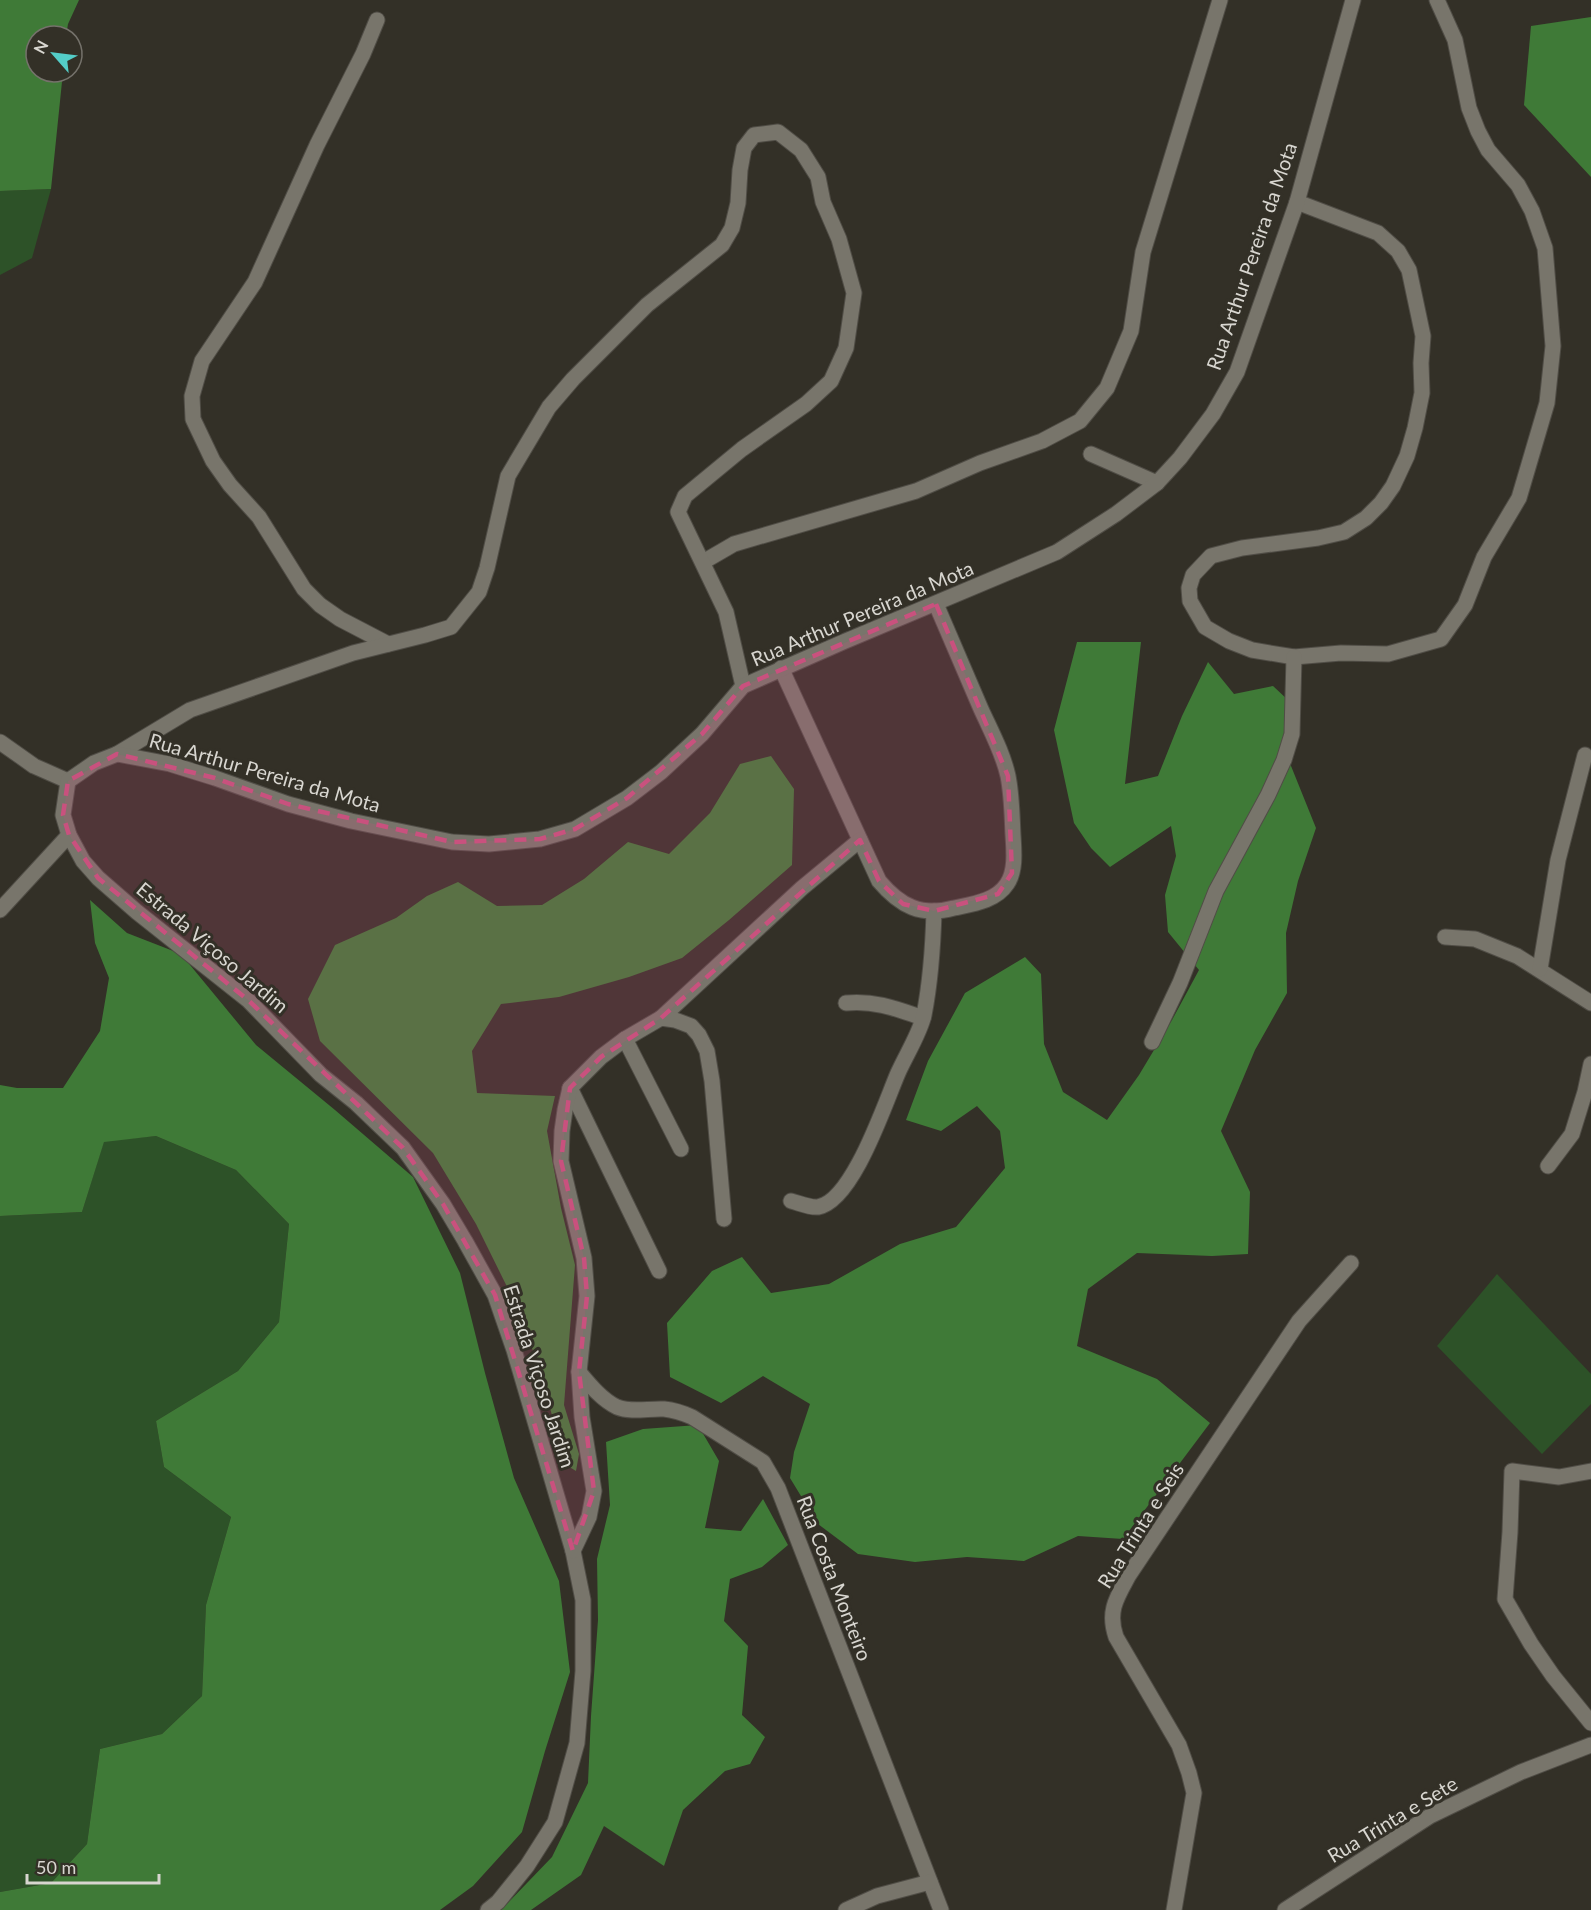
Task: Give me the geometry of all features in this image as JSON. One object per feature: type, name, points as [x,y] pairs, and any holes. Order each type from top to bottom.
[{"type":"street","points":[[703,562],[734,544],[751,538],[916,491],[981,463],[1042,441],[1080,421],[1107,388],[1131,331],[1143,252],[1220,0]]},
{"type":"street","name":"Rua Arthur Pereira da Mota","points":[[117,754],[170,764],[215,777],[288,804],[452,842],[489,844],[540,839],[575,829],[627,798],[661,772],[702,734],[743,686],[1057,552],[1116,514],[1157,483],[1180,458],[1213,414],[1236,372],[1297,202],[1353,0]]},
{"type":"street","points":[[1297,202],[1378,233],[1398,250],[1409,270],[1423,336],[1422,393],[1407,456],[1393,486],[1366,518],[1344,532],[1318,538],[1242,548],[1211,556],[1193,575],[1189,588],[1190,602],[1205,627],[1229,641],[1252,650],[1294,657],[1341,653],[1388,654],[1440,639],[1465,605],[1484,557],[1519,498],[1547,403],[1553,346],[1545,248],[1532,211],[1518,185],[1488,150],[1478,131],[1468,108],[1455,40],[1437,0]]},
{"type":"street","points":[[377,21],[317,145],[255,282],[202,361],[192,396],[193,419],[213,461],[230,485],[259,517],[304,589],[340,620],[388,644]]},
{"type":"street","points":[[0,742],[34,766],[68,781],[94,763],[117,754],[190,710],[352,653],[425,636],[451,627],[479,592],[487,568],[508,476],[549,407],[573,379],[647,305],[722,245],[732,228],[738,203],[744,148],[754,135],[778,132],[801,150],[818,177],[823,202],[839,239],[854,293],[846,348],[831,381],[806,404],[742,449],[685,496],[678,512],[726,612],[743,686]]},
{"type":"street","points":[[1091,454],[1157,483]]},
{"type":"street","points":[[782,669],[879,881],[891,896],[917,909],[934,911],[984,901],[998,894],[1008,884],[1012,873],[1014,856],[1008,776],[997,745],[936,604]]},
{"type":"street","points":[[1152,1042],[1180,983],[1216,891],[1268,795],[1284,760],[1292,734],[1294,657]]},
{"type":"street","points":[[1540,969],[1558,860],[1585,755]]},
{"type":"street","name":"Estrada Viçoso Jardim","points":[[68,781],[63,815],[69,835],[84,861],[98,878],[248,1000],[321,1075],[356,1103],[403,1148],[448,1214],[495,1295],[573,1551],[583,1600],[583,1671],[577,1743],[555,1822],[527,1866],[498,1902],[488,1910]]},
{"type":"street","points":[[0,910],[69,835]]},
{"type":"street","points":[[573,1551],[589,1517],[594,1491],[582,1417],[579,1372],[587,1296],[584,1258],[561,1161],[562,1131],[570,1088],[625,1039],[661,1018],[802,888],[860,840]]},
{"type":"street","points":[[791,1201],[818,1207],[828,1202],[849,1180],[875,1131],[923,1018],[933,961],[934,911]]},
{"type":"street","points":[[1445,937],[1475,939],[1517,956],[1591,1003]]},
{"type":"street","points":[[846,1003],[862,1001],[879,1004],[923,1018]]},
{"type":"street","points":[[661,1018],[691,1026],[699,1035],[707,1051],[712,1081],[724,1218]]},
{"type":"street","points":[[625,1039],[681,1149]]},
{"type":"street","points":[[1548,1166],[1572,1134],[1591,1064]]},
{"type":"street","points":[[570,1088],[658,1271]]},
{"type":"street","name":"Rua Trinta e Seis","points":[[1174,1910],[1194,1793],[1179,1745],[1116,1637],[1112,1624],[1113,1608],[1129,1575],[1299,1321],[1351,1263]]},
{"type":"street","name":"Rua Costa Monteiro","points":[[579,1372],[591,1386],[615,1406],[625,1409],[664,1409],[679,1412],[692,1417],[763,1462],[778,1488],[941,1910]]},
{"type":"street","points":[[1591,1471],[1559,1477],[1512,1471],[1505,1599],[1536,1652],[1591,1723]]},
{"type":"street","name":"Rua Trinta e Sete","points":[[1286,1910],[1430,1816],[1521,1772],[1591,1745]]},
{"type":"street","points":[[846,1910],[877,1896],[930,1882]]},
{"type":"highlighted area","points":[[936,604],[1008,776],[1012,873],[998,894],[934,911],[903,904],[879,881],[860,840],[661,1018],[601,1057],[570,1088],[561,1161],[584,1258],[587,1296],[579,1372],[594,1491],[573,1551],[495,1295],[443,1204],[403,1148],[248,1000],[98,878],[69,835],[63,815],[68,781],[117,754],[215,778],[288,804],[452,842],[540,839],[575,829],[627,798],[702,734],[743,686]]},
{"type":"green space","points":[[0,0],[79,0],[68,24],[24,24],[24,84],[62,84],[51,189],[0,191]]},
{"type":"green space","points":[[1591,17],[1591,177],[1524,105],[1531,26]]},
{"type":"green space","points":[[51,189],[32,258],[0,275],[0,191]]},
{"type":"green space","points":[[1077,642],[1141,642],[1125,784],[1158,776],[1182,716],[1208,662],[1234,694],[1273,686],[1288,700],[1287,756],[1316,828],[1298,881],[1286,933],[1287,993],[1255,1050],[1221,1131],[1250,1192],[1248,1254],[1212,1256],[1137,1253],[1088,1289],[1077,1346],[1157,1379],[1210,1423],[1123,1539],[1078,1536],[1024,1561],[967,1557],[915,1562],[858,1554],[818,1524],[790,1478],[794,1452],[810,1404],[763,1376],[721,1403],[670,1377],[667,1323],[712,1271],[742,1257],[771,1293],[829,1284],[900,1244],[956,1227],[1005,1168],[1000,1131],[977,1106],[941,1131],[906,1120],[928,1061],[965,993],[1025,957],[1041,974],[1044,1044],[1063,1092],[1107,1120],[1139,1075],[1199,970],[1168,932],[1165,895],[1176,856],[1171,826],[1110,867],[1091,848],[1074,823],[1054,730]]},
{"type":"green space","points":[[771,756],[794,789],[792,865],[682,958],[629,977],[559,997],[501,1004],[472,1051],[477,1093],[555,1096],[547,1131],[561,1208],[575,1265],[564,1405],[579,1454],[576,1471],[566,1465],[537,1362],[516,1305],[476,1224],[433,1153],[320,1041],[308,999],[335,945],[396,918],[427,896],[458,882],[497,906],[542,905],[584,879],[628,842],[669,854],[710,813],[740,764]]},
{"type":"green space","points":[[90,900],[127,933],[181,954],[256,1045],[413,1177],[460,1273],[514,1478],[559,1581],[570,1672],[522,1832],[473,1886],[440,1910],[0,1910],[0,1892],[51,1883],[87,1844],[100,1749],[162,1734],[202,1696],[206,1605],[231,1517],[164,1467],[156,1421],[238,1371],[279,1322],[289,1224],[236,1170],[156,1136],[104,1142],[82,1212],[0,1216],[0,1085],[17,1088],[63,1088],[100,1031],[109,978],[95,943]]},
{"type":"green space","points":[[156,1136],[236,1170],[289,1224],[279,1322],[238,1371],[156,1421],[164,1467],[231,1517],[206,1605],[202,1696],[162,1734],[100,1749],[87,1844],[51,1883],[0,1892],[0,1216],[82,1212],[104,1141]]},
{"type":"green space","points":[[1497,1274],[1591,1374],[1591,1404],[1542,1454],[1437,1346]]},
{"type":"green space","points":[[698,1425],[719,1461],[705,1528],[741,1531],[763,1499],[788,1545],[762,1567],[730,1579],[724,1621],[748,1646],[742,1715],[765,1737],[750,1764],[725,1771],[683,1810],[664,1866],[604,1826],[581,1875],[531,1910],[501,1910],[552,1857],[588,1783],[598,1620],[597,1559],[610,1505],[606,1442],[643,1429]]}]
